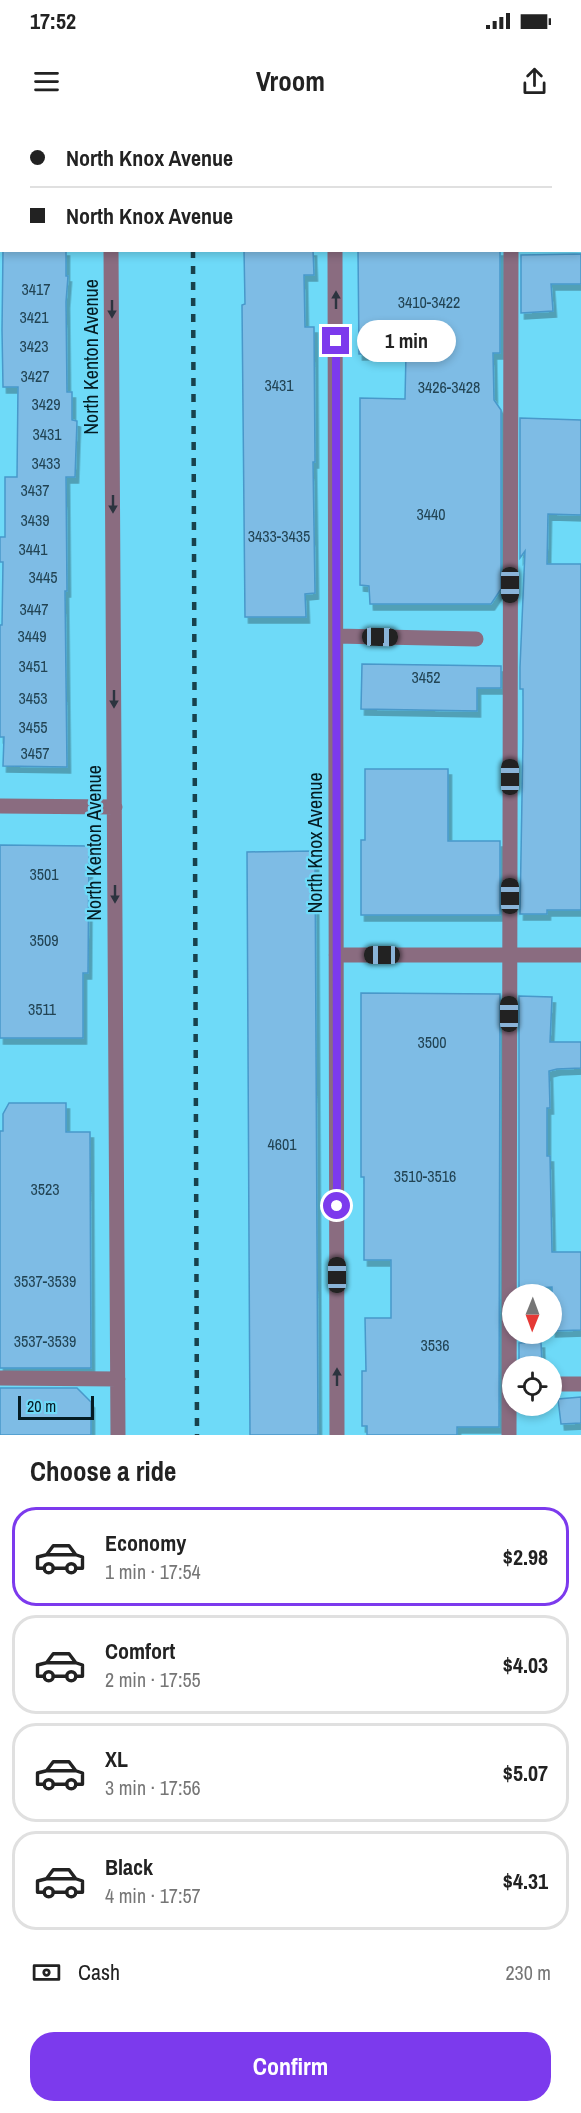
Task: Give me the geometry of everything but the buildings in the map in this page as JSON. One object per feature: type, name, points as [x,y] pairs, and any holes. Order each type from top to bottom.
[{"type":"street","name":"North Kenton Avenue","points":[[111,252],[118,1435]]},
{"type":"street","name":"North Knox Avenue","points":[[335,252],[337,1435]]},
{"type":"street","points":[[511,252],[511,1356]]},
{"type":"street","points":[[336,636],[476,639]]},
{"type":"street","points":[[0,806],[115,807]]},
{"type":"street","points":[[336,955],[581,955]]},
{"type":"street","points":[[0,1378],[118,1379]]},
{"type":"street","points":[[562,1384],[581,1384]]},
{"type":"street","points":[[509,1435],[510,1416]]},
{"type":"railway","points":[[193,252],[197,1435]]},
{"type":"route","points":[[336,341],[337,1206]]}]
